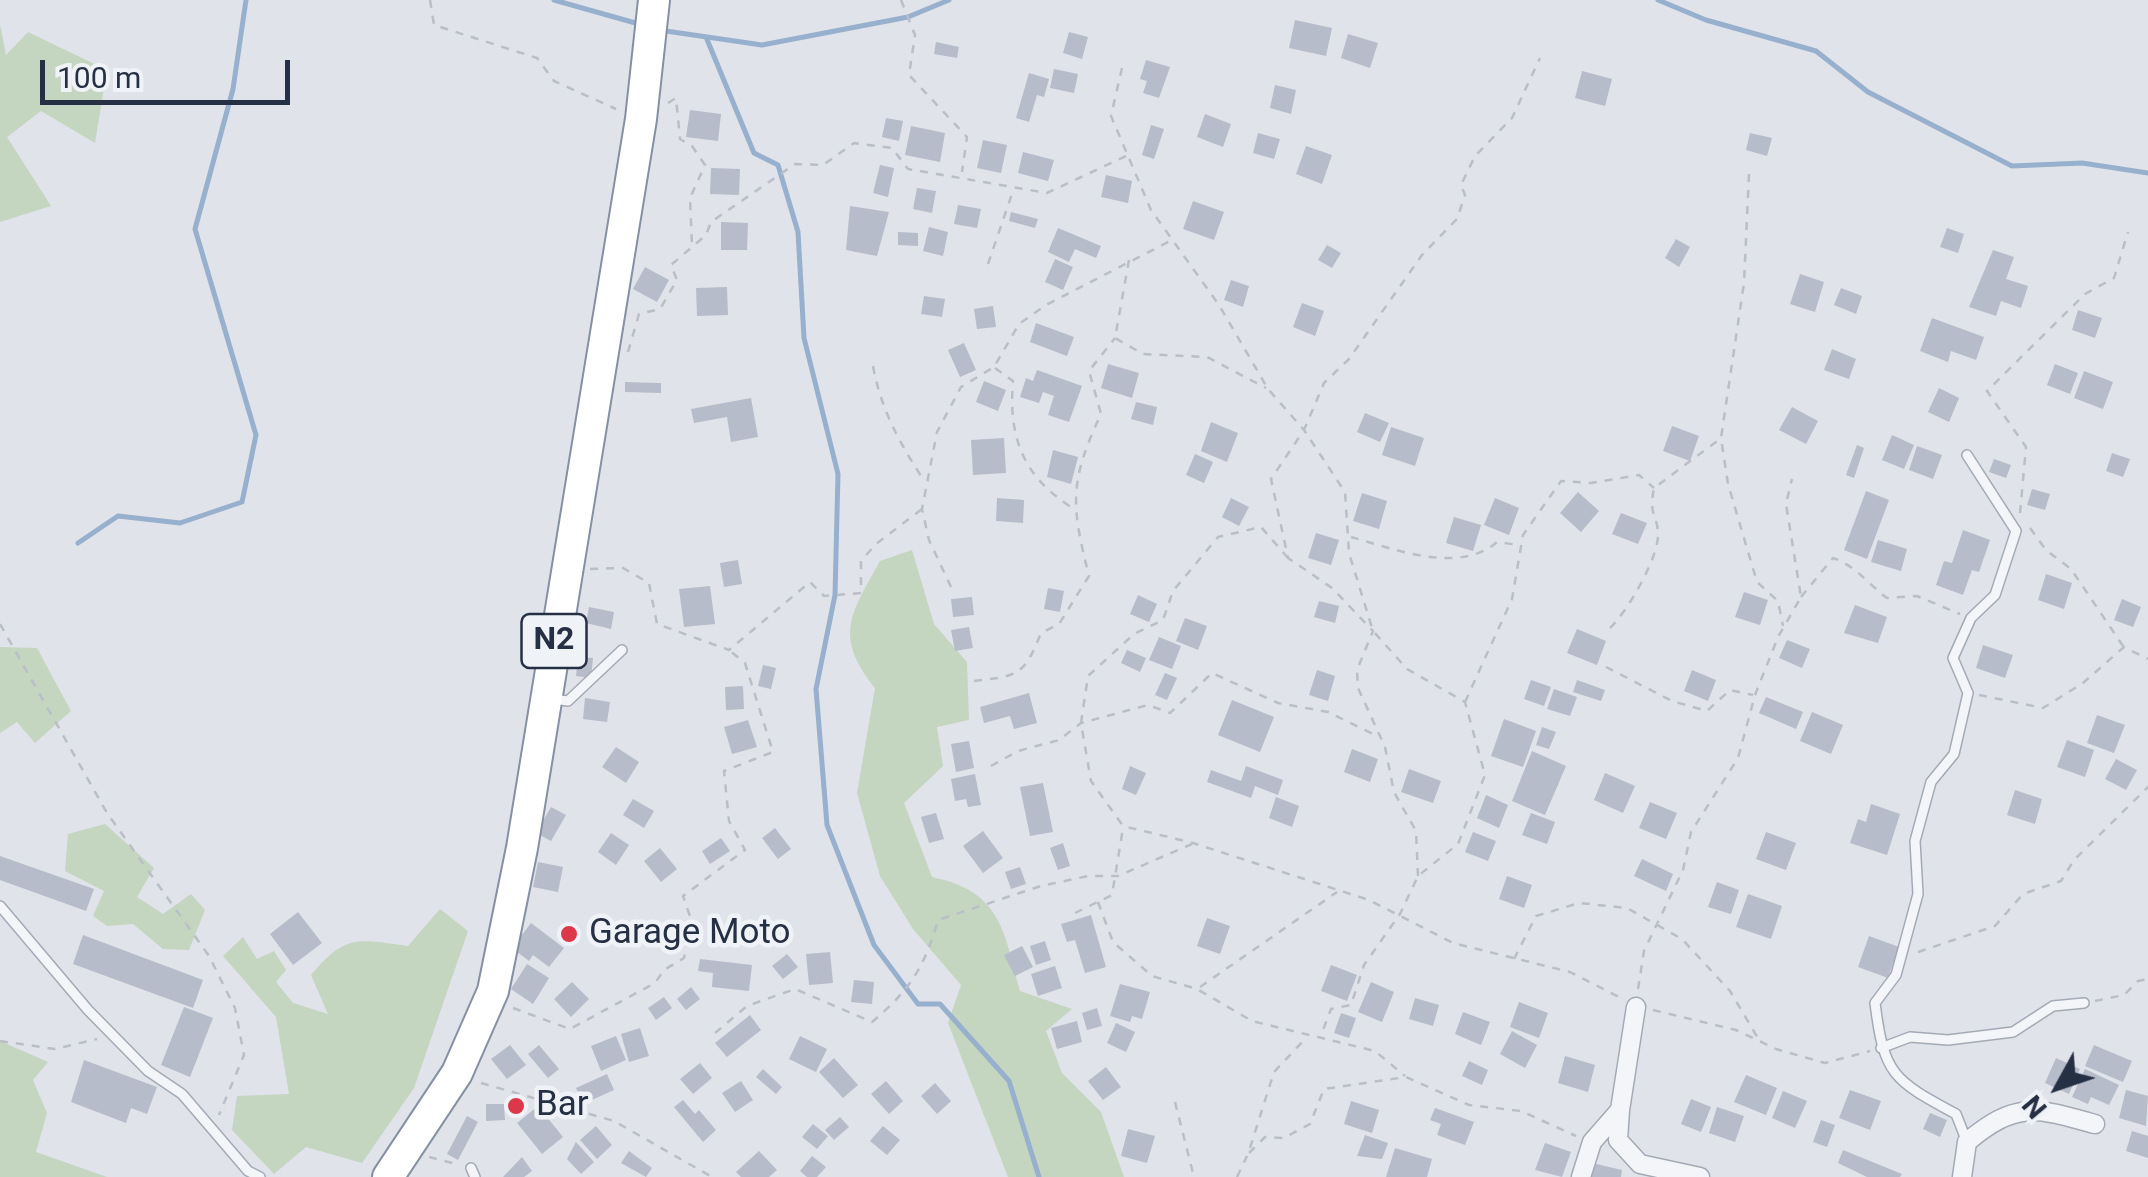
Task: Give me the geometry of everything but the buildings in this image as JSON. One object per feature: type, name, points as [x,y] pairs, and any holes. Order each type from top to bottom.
[{"type":"highway","name":"N2","points":[[388,1177],[410,1150],[457,1073],[492,991],[522,848],[641,120],[654,0]]},
{"type":"street","points":[[1636,1007],[1618,1140],[1640,1164],[1700,1177]]},
{"type":"street","points":[[1962,1177],[1968,1142],[1995,1118],[2034,1107],[2096,1124]]},
{"type":"street","points":[[1582,1177],[1592,1142],[1620,1110]]},
{"type":"lane","points":[[1967,456],[2016,531],[1995,596],[1971,618],[1953,658],[1968,693],[1954,754],[1931,782],[1923,811],[1916,841],[1918,894],[1896,975],[1875,1004],[1884,1062],[1910,1089],[1956,1114],[1968,1142]]},
{"type":"lane","points":[[544,698],[568,701],[622,650]]},
{"type":"lane","points":[[0,906],[113,1035],[148,1071],[182,1094],[248,1171],[260,1177]]},
{"type":"lane","points":[[1881,1048],[1910,1038],[1948,1040],[2013,1032],[2053,1006],[2084,1003]]},
{"type":"path","points":[[430,0],[434,24],[537,58],[554,81],[641,120],[676,98],[680,139],[692,146],[704,165],[690,198],[692,248]]},
{"type":"path","points":[[901,0],[915,35],[909,75],[967,137],[961,175]]},
{"type":"path","points":[[1288,558],[1271,478],[1304,430],[1324,383],[1349,359],[1422,255],[1457,219],[1464,195],[1461,185],[1474,156],[1512,118],[1540,58]]},
{"type":"path","points":[[1122,68],[1112,116],[1151,210],[1268,389],[1304,430],[1345,492],[1348,536],[1373,631],[1357,670],[1358,688],[1381,738],[1394,792],[1416,831],[1418,876]]},
{"type":"path","points":[[624,364],[639,314],[660,309],[677,280],[672,266],[706,236],[711,222],[796,164],[823,165],[854,143],[892,148],[908,168],[961,175],[1013,190],[1047,193],[1127,156]]},
{"type":"path","points":[[1749,174],[1744,284],[1722,438],[1728,484],[1757,582],[1778,601],[1783,628]]},
{"type":"path","points":[[988,264],[1013,190]]},
{"type":"path","points":[[2010,521],[2020,515],[2026,448],[1987,391],[2086,294],[2114,278],[2128,232]]},
{"type":"path","points":[[952,587],[929,540],[922,509],[937,432],[961,388],[994,368],[1019,324],[1130,260],[1174,240]]},
{"type":"path","points":[[974,681],[1012,677],[1029,664],[1041,633],[1059,624],[1089,576],[1072,508],[1086,445],[1101,414],[1089,371],[1115,338],[1130,260]]},
{"type":"path","points":[[1115,338],[1142,354],[1208,357],[1268,389]]},
{"type":"path","points":[[873,366],[878,394],[897,440],[926,483]]},
{"type":"path","points":[[994,368],[1013,381],[1010,409],[1021,460],[1044,490],[1072,508]]},
{"type":"path","points":[[1610,628],[1630,609],[1658,535],[1649,511],[1654,488],[1722,438]]},
{"type":"path","points":[[1320,1038],[1331,1009],[1352,1005],[1364,964],[1400,914],[1418,876],[1458,844],[1485,776],[1465,702],[1512,599],[1523,535],[1562,481],[1591,483],[1639,475],[1654,488]]},
{"type":"path","points":[[1792,479],[1786,504],[1801,597]]},
{"type":"path","points":[[810,582],[824,596],[861,593],[861,562],[876,544],[922,509]]},
{"type":"path","points":[[2029,526],[2046,550],[2072,569],[2124,648],[2148,659]]},
{"type":"path","points":[[1465,702],[1407,669],[1332,588],[1288,558],[1262,528],[1218,537],[1173,591],[1163,620],[1134,634],[1088,676],[1080,722],[1091,781],[1124,826],[1193,843],[1338,891],[1400,914],[1453,943],[1570,972],[1636,1007],[1736,1030],[1825,1062],[1881,1048]]},
{"type":"path","points":[[1348,536],[1399,550],[1454,558],[1480,556],[1497,542],[1521,546]]},
{"type":"path","points":[[1636,1007],[1644,951],[1683,870],[1690,832],[1738,758],[1755,695],[1783,628],[1801,597],[1833,558],[1850,564],[1865,582],[1887,598],[1917,596],[1971,618]]},
{"type":"path","points":[[0,624],[107,814],[209,956],[235,1008],[244,1054],[213,1131]]},
{"type":"path","points":[[1968,693],[2043,708],[2083,683],[2124,648]]},
{"type":"path","points":[[492,991],[511,1007],[570,1029],[655,983],[664,970],[684,958],[692,922],[682,896],[745,850],[729,820],[724,771],[773,752],[745,663],[729,650]]},
{"type":"path","points":[[1606,667],[1672,702],[1707,710],[1730,690],[1755,695]]},
{"type":"path","points":[[991,766],[1018,751],[1060,740],[1080,722],[1148,705],[1170,713],[1212,673],[1278,704],[1328,712],[1381,738]]},
{"type":"path","points":[[1900,958],[1995,926],[2023,894],[2061,881],[2074,860],[2148,787]]},
{"type":"path","points":[[1075,913],[1112,895],[1124,826]]},
{"type":"path","points":[[715,1032],[747,1006],[795,988],[872,1022],[906,994],[929,951],[938,920],[1042,886],[1088,876],[1118,876],[1193,843]]},
{"type":"path","points":[[1197,988],[1338,891]]},
{"type":"path","points":[[1098,902],[1112,942],[1152,976],[1197,988],[1252,1021],[1376,1051],[1406,1077],[1469,1104],[1521,1111],[1592,1142]]},
{"type":"path","points":[[1514,960],[1536,916],[1579,904],[1628,908],[1655,927],[1682,939],[1730,992],[1759,1041]]},
{"type":"path","points":[[2084,1003],[2124,995],[2138,981],[2148,979]]},
{"type":"path","points":[[0,1041],[56,1050],[113,1035]]},
{"type":"path","points":[[1237,1177],[1274,1072],[1308,1036]]},
{"type":"path","points":[[457,1073],[614,1121],[712,1177]]},
{"type":"path","points":[[1248,1153],[1265,1137],[1284,1138],[1310,1124],[1324,1089],[1406,1077]]},
{"type":"path","points":[[1175,1102],[1194,1177]]},
{"type":"path","points":[[410,1150],[473,1172]]},
{"type":"green space","points":[[0,24],[6,55],[28,32],[107,70],[95,143],[41,111],[7,137],[51,206],[0,222]]},
{"type":"green space","points":[[912,550],[934,624],[967,662],[969,720],[937,727],[943,766],[904,803],[932,877],[973,892],[996,917],[1020,991],[1072,1009],[1046,1031],[1062,1073],[1101,1112],[1124,1177],[1008,1177],[948,1023],[961,985],[913,929],[880,876],[857,793],[875,688],[854,653],[851,624],[880,561]]},
{"type":"green space","points":[[0,647],[37,648],[71,711],[35,743],[17,722],[0,733]]},
{"type":"green space","points":[[105,824],[154,868],[137,897],[163,914],[191,894],[205,910],[189,950],[163,949],[133,924],[107,926],[93,916],[104,891],[65,871],[68,834]]},
{"type":"green space","points":[[440,909],[468,931],[414,1088],[362,1163],[306,1147],[274,1174],[232,1130],[237,1096],[289,1094],[276,1017],[223,956],[243,937],[257,959],[274,951],[286,970],[276,982],[293,1003],[328,1014],[311,975],[333,952],[364,941],[408,946]]},
{"type":"green space","points":[[0,1041],[48,1062],[33,1080],[47,1113],[36,1152],[107,1177],[0,1177]]},
{"type":"waterway","points":[[78,543],[118,516],[180,523],[242,502],[256,435],[195,229],[233,89],[246,0]]},
{"type":"waterway","points":[[554,0],[639,24]]},
{"type":"waterway","points":[[659,30],[762,45],[908,17],[949,0]]},
{"type":"waterway","points":[[1658,0],[1706,20],[1816,51],[1868,92],[2012,166],[2082,163],[2148,173]]},
{"type":"waterway","points":[[706,37],[754,153],[778,165],[798,232],[804,338],[838,474],[835,595],[816,689],[827,825],[874,945],[918,1004],[940,1004],[1009,1081],[1039,1177]]},
{"type":"place","name":"Garage Moto","points":[[569,934]]},
{"type":"place","name":"Bar","points":[[516,1106]]}]
